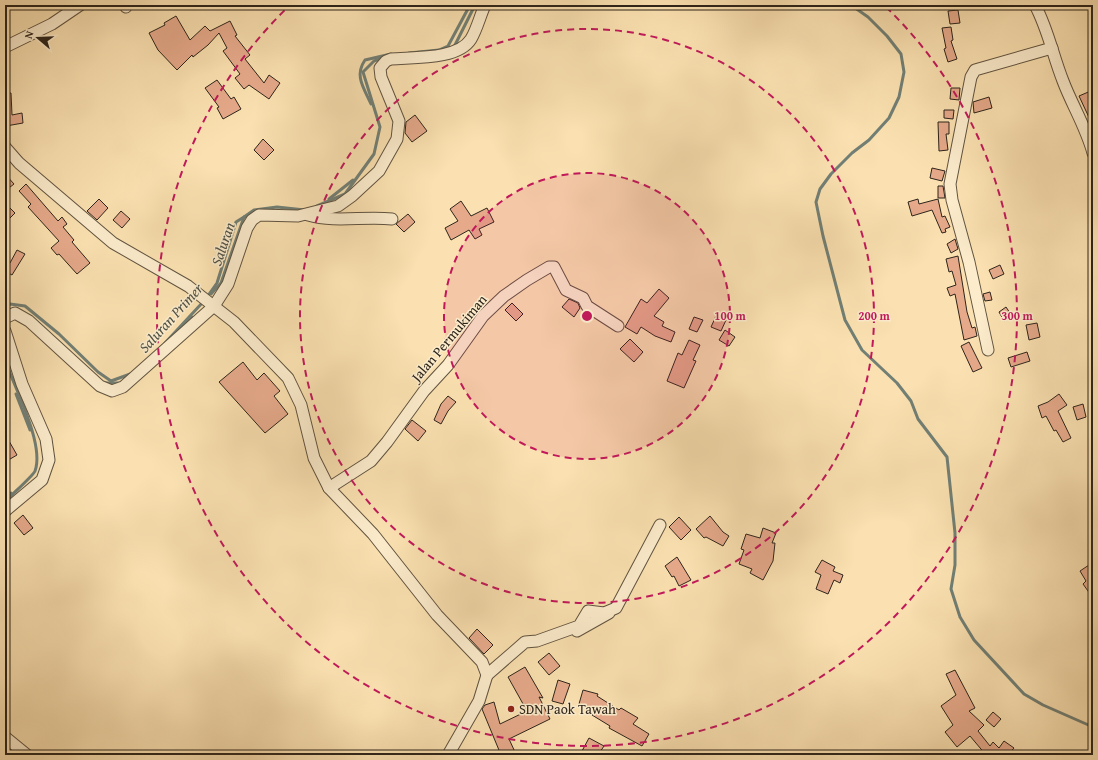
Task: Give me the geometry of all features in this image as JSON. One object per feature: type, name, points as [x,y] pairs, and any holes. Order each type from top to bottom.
[{"type":"street","points":[[5,47],[52,24],[80,5]]},
{"type":"street","points":[[5,318],[10,314],[15,313],[29,321],[100,386],[112,391],[123,387],[213,305],[228,284],[247,228],[252,220],[259,215],[298,216],[338,206],[352,196],[379,171],[397,139],[400,121],[381,77],[380,68],[386,61],[391,59],[455,52],[470,40],[485,5]]},
{"type":"street","points":[[1035,5],[1044,22],[1063,82],[1075,106],[1093,153]]},
{"type":"street","points":[[988,350],[969,262],[952,200],[950,184],[971,77],[975,70],[1052,48]]},
{"type":"street","points":[[5,147],[19,163],[113,243],[188,286],[234,322],[288,378],[301,405],[314,458],[329,488],[373,534],[437,615],[482,662],[487,678]]},
{"type":"street","points":[[307,214],[331,220],[375,217],[392,218]]},
{"type":"street","name":"Jalan Permukiman","points":[[329,488],[371,461],[388,442],[424,391],[448,365],[483,316],[504,296],[549,267],[554,267],[566,290],[583,298],[587,306],[618,326]]},
{"type":"street","points":[[5,331],[22,384],[46,439],[49,460],[42,480],[5,511]]},
{"type":"street","points":[[448,755],[479,701],[487,678],[525,642],[537,641],[579,626],[588,611],[604,613],[616,608],[661,526]]},
{"type":"street","points":[[5,737],[27,755]]},
{"type":"building","points":[[958,10],[960,23],[950,24],[948,11]]},
{"type":"building","points":[[176,16],[190,40],[205,26],[210,31],[230,21],[237,35],[235,36],[250,55],[245,59],[264,83],[269,75],[280,83],[269,99],[249,85],[244,89],[235,78],[240,74],[223,51],[227,48],[219,33],[208,45],[193,57],[192,55],[177,70],[158,50],[149,33],[165,25],[164,23]]},
{"type":"building","points":[[951,27],[953,40],[951,41],[957,59],[948,62],[944,49],[946,48],[942,28]]},
{"type":"building","points":[[217,80],[231,99],[234,97],[241,109],[223,119],[217,108],[219,107],[205,88]]},
{"type":"building","points":[[951,88],[960,88],[959,100],[950,99]]},
{"type":"building","points":[[1093,90],[1093,126],[1079,96]]},
{"type":"building","points":[[5,93],[11,93],[12,115],[22,113],[23,123],[6,126]]},
{"type":"building","points":[[989,97],[992,108],[974,113],[973,102]]},
{"type":"building","points":[[944,110],[954,110],[953,119],[944,118]]},
{"type":"building","points":[[415,115],[427,131],[412,142],[405,133],[406,122]]},
{"type":"building","points":[[938,122],[949,122],[949,134],[946,134],[948,150],[939,151]]},
{"type":"building","points":[[263,139],[274,150],[264,160],[254,150]]},
{"type":"building","points":[[932,168],[945,171],[942,181],[930,178]]},
{"type":"building","points":[[5,174],[14,184],[5,191]]},
{"type":"building","points":[[26,184],[58,221],[62,217],[67,224],[63,227],[74,240],[72,242],[90,263],[77,274],[59,254],[57,255],[51,248],[59,241],[28,207],[31,204],[19,191]]},
{"type":"building","points":[[938,186],[943,186],[945,198],[938,198]]},
{"type":"building","points":[[99,199],[108,208],[97,220],[87,211]]},
{"type":"building","points":[[918,199],[919,204],[938,199],[942,217],[945,216],[950,227],[945,229],[946,232],[942,233],[932,210],[912,216],[908,202]]},
{"type":"building","points":[[461,201],[471,216],[487,208],[494,222],[479,229],[482,235],[475,239],[469,230],[451,240],[445,228],[458,221],[450,209]]},
{"type":"building","points":[[5,203],[15,213],[5,223]]},
{"type":"building","points":[[121,211],[130,219],[122,228],[113,220]]},
{"type":"building","points":[[408,214],[415,222],[404,232],[396,224]]},
{"type":"building","points":[[955,239],[958,249],[951,253],[947,244]]},
{"type":"building","points":[[17,250],[25,254],[12,275],[5,271],[5,261],[10,263]]},
{"type":"building","points":[[958,256],[967,312],[972,328],[975,327],[977,336],[964,340],[955,294],[950,296],[947,288],[956,285],[952,271],[949,272],[946,259]]},
{"type":"building","points":[[1000,265],[1004,274],[993,279],[989,270]]},
{"type":"building","points":[[659,289],[669,298],[654,316],[664,322],[662,326],[675,332],[671,342],[655,336],[641,327],[637,334],[625,327],[641,299],[647,303]]},
{"type":"building","points":[[990,292],[992,300],[985,301],[983,294]]},
{"type":"building","points":[[569,299],[578,303],[580,308],[574,317],[562,307]]},
{"type":"building","points":[[512,303],[523,314],[516,321],[505,310]]},
{"type":"building","points":[[1006,307],[1012,316],[1004,321],[999,312]]},
{"type":"building","points":[[716,316],[726,320],[721,331],[711,327]]},
{"type":"building","points":[[694,317],[703,320],[697,332],[689,329]]},
{"type":"building","points":[[1037,323],[1040,337],[1029,340],[1026,325]]},
{"type":"building","points":[[725,330],[735,337],[729,346],[719,340]]},
{"type":"building","points":[[630,339],[643,352],[634,362],[620,349]]},
{"type":"building","points":[[689,340],[700,345],[693,360],[696,361],[684,388],[667,381],[678,353],[682,355]]},
{"type":"building","points":[[969,342],[982,368],[973,372],[961,346]]},
{"type":"building","points":[[1027,352],[1030,361],[1011,367],[1008,358]]},
{"type":"building","points":[[243,362],[257,380],[264,373],[280,391],[274,396],[288,414],[265,433],[219,382]]},
{"type":"building","points":[[1059,394],[1067,405],[1058,411],[1071,438],[1063,442],[1056,430],[1054,431],[1046,416],[1042,418],[1038,406],[1048,402]]},
{"type":"building","points":[[448,396],[456,402],[448,411],[441,424],[434,420],[441,404]]},
{"type":"building","points":[[1083,404],[1086,417],[1077,420],[1073,407]]},
{"type":"building","points":[[412,420],[426,431],[418,441],[405,429]]},
{"type":"building","points":[[5,434],[17,455],[5,462]]},
{"type":"building","points":[[23,515],[33,528],[24,535],[14,523]]},
{"type":"building","points":[[710,516],[723,532],[729,536],[723,546],[706,537],[704,538],[696,529]]},
{"type":"building","points":[[679,517],[691,530],[681,540],[669,527]]},
{"type":"building","points":[[763,528],[776,533],[772,543],[775,543],[773,561],[763,580],[750,573],[752,569],[739,564],[744,550],[741,549],[746,534],[760,538]]},
{"type":"building","points":[[677,557],[691,580],[679,586],[674,576],[672,577],[665,566]]},
{"type":"building","points":[[822,560],[835,567],[833,571],[843,575],[840,583],[834,580],[828,594],[816,589],[821,575],[815,572]]},
{"type":"building","points":[[1089,565],[1093,571],[1093,598],[1083,584],[1086,581],[1080,571]]},
{"type":"building","points":[[477,629],[493,645],[484,654],[469,638]]},
{"type":"building","points":[[549,653],[560,666],[549,675],[538,662]]},
{"type":"building","points":[[525,667],[543,698],[539,697],[550,719],[509,739],[515,752],[501,755],[482,709],[485,705],[494,702],[500,724],[527,711],[508,677]]},
{"type":"building","points":[[955,670],[975,708],[969,711],[984,725],[978,731],[990,746],[993,742],[999,748],[1004,741],[1014,748],[1008,755],[986,755],[970,736],[957,747],[945,732],[953,725],[941,706],[956,695],[946,674]]},
{"type":"building","points":[[558,680],[570,684],[563,704],[552,701]]},
{"type":"building","points":[[583,690],[598,694],[597,696],[619,710],[621,708],[638,718],[633,724],[649,734],[642,746],[609,728],[610,726],[592,715],[596,709],[579,704]]},
{"type":"building","points":[[993,712],[1001,719],[994,727],[986,720]]},
{"type":"building","points":[[589,738],[604,746],[598,755],[590,755],[582,751]]},
{"type":"waterway","name":"Saluran","points":[[409,53],[439,50],[448,46],[470,5]]},
{"type":"waterway","name":"Saluran Primer","points":[[454,47],[475,5]]},
{"type":"waterway","points":[[851,5],[868,17],[887,36],[901,54],[904,72],[899,97],[889,118],[869,140],[852,153],[831,174],[820,189],[816,202],[823,236],[845,320],[862,350],[897,383],[911,401],[918,419],[947,457],[955,533],[955,565],[951,589],[960,617],[974,640],[1024,694],[1043,705],[1093,727]]},
{"type":"waterway","name":"Saluran","points":[[371,104],[361,82],[360,71],[365,60],[391,54]]},
{"type":"waterway","name":"Saluran","points":[[317,206],[345,194],[374,154],[380,127],[363,72],[374,61],[383,58]]},
{"type":"waterway","name":"Saluran","points":[[329,199],[353,180]]},
{"type":"waterway","name":"Saluran","points":[[211,294],[221,283],[244,217],[254,210],[277,207],[305,210]]},
{"type":"waterway","name":"Saluran Primer","points":[[207,297],[217,283],[236,222],[251,215]]},
{"type":"waterway","name":"Saluran","points":[[165,343],[203,302]]},
{"type":"waterway","name":"Saluran","points":[[5,306],[10,304],[25,306],[59,334],[98,372],[111,381],[133,373]]},
{"type":"waterway","name":"Saluran Primer","points":[[5,311],[13,309]]},
{"type":"waterway","name":"Saluran","points":[[184,326],[192,317]]},
{"type":"waterway","name":"Saluran","points":[[5,360],[32,431],[36,446],[37,460],[33,474],[5,502]]},
{"type":"waterway","name":"Saluran","points":[[104,383],[121,383]]},
{"type":"waterway","name":"Saluran","points":[[16,394],[30,430]]},
{"type":"waterway","name":"Saluran","points":[[5,498],[11,493]]},
{"type":"place","name":"SDN Paok Tawah","points":[[511,709]]}]
